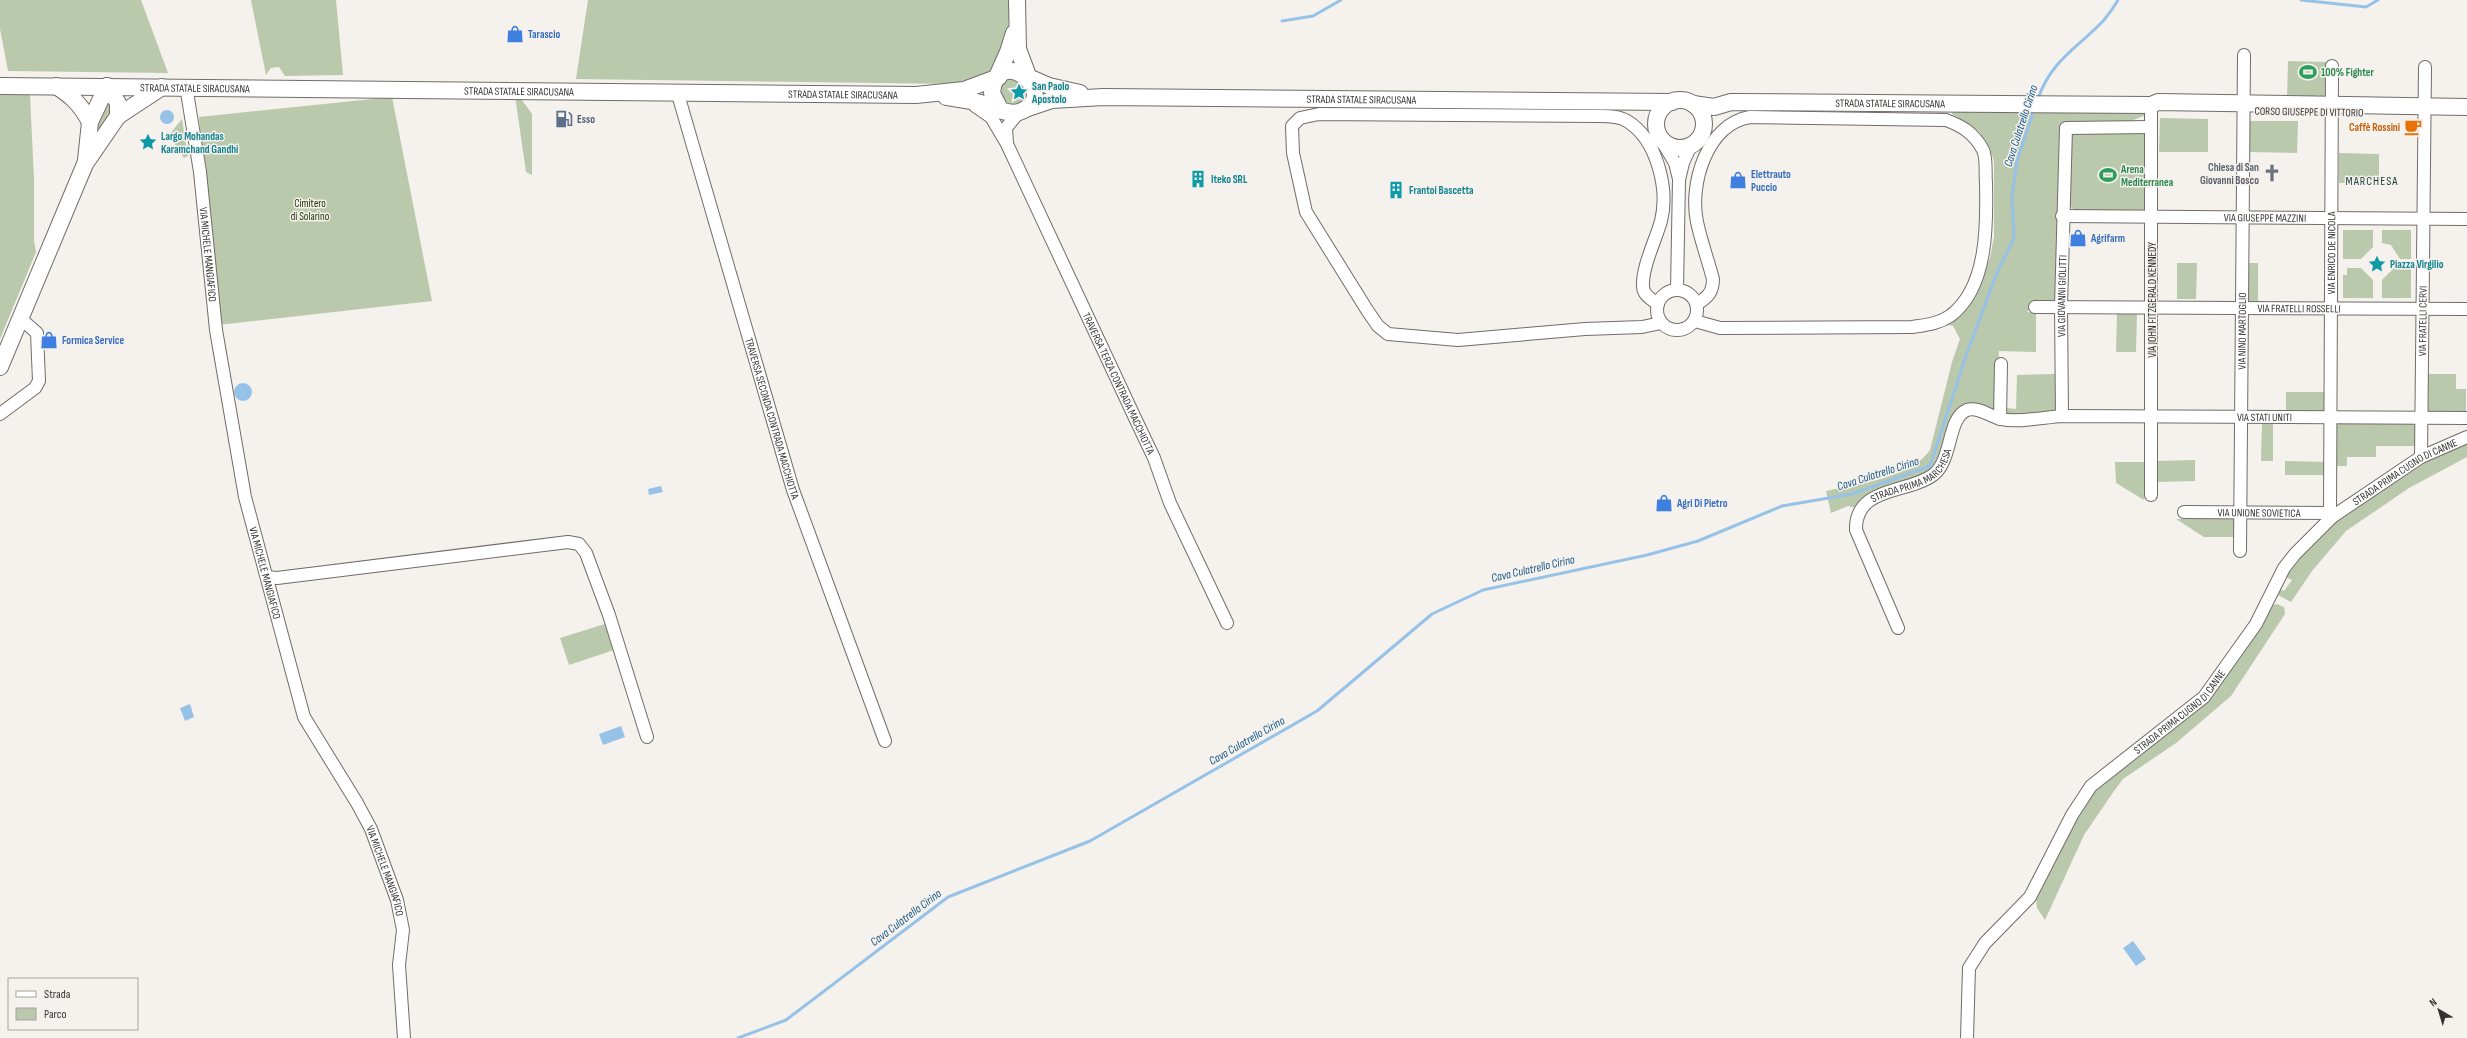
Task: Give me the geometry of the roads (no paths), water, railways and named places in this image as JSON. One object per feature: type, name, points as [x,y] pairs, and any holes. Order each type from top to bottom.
[{"type":"main road","points":[[1017,0],[1016,26],[1018,49],[1033,96],[1022,110]]},
{"type":"main road","points":[[994,108],[997,79],[1008,52],[1016,26]]},
{"type":"main road","points":[[931,95],[964,90],[997,79],[1012,71],[1068,92],[1103,97]]},
{"type":"main road","name":"STRADA STATALE SIRACUSANA","points":[[0,86],[186,86],[931,95]]},
{"type":"main road","points":[[56,86],[73,96],[81,105],[90,122]]},
{"type":"main road","points":[[107,86],[118,103],[118,116]]},
{"type":"main road","points":[[85,164],[90,122],[107,86]]},
{"type":"main road","points":[[0,367],[85,164],[118,116],[162,87]]},
{"type":"main road","points":[[931,95],[960,100],[1007,112],[1022,110],[1052,100],[1103,97]]},
{"type":"main road","name":"STRADA STATALE SIRACUSANA","points":[[1103,97],[1672,102]]},
{"type":"main road","points":[[1619,101],[1643,111],[1665,143],[1678,148],[1696,140],[1719,116],[1731,109],[1747,104]]},
{"type":"main road","points":[[1658,132],[1660,112],[1672,102],[1679,101],[1693,104],[1698,109],[1704,121],[1696,140]]},
{"type":"main road","name":"STRADA STATALE SIRACUSANA","points":[[1693,104],[1714,107],[1731,102],[1747,104],[2037,104]]},
{"type":"main road","name":"CORSO GIUSEPPE DI VITTORIO","points":[[2037,104],[2152,105],[2158,102],[2243,107],[2425,110],[2467,114]]},
{"type":"main road","name":"CORSO GIUSEPPE DI VITTORIO","points":[[2425,110],[2467,107]]},
{"type":"street","name":"VIA NINO MARTOGLIO","points":[[2240,550],[2244,54]]},
{"type":"street","name":"VIA ENRICO DE NICOLA","points":[[2331,515],[2332,66]]},
{"type":"street","name":"VIA FRATELLI CERVI","points":[[2421,457],[2425,66]]},
{"type":"street","name":"VIA MICHELE MANGIAFICO","points":[[186,86],[200,172],[216,330],[245,497],[267,577],[290,673],[304,717],[357,803],[371,829],[397,900],[403,930],[399,965],[404,1038]]},
{"type":"street","name":"TRAVERSA SECONDA CONTRADA MACCHIOTTA","points":[[677,91],[793,490],[885,740]]},
{"type":"street","name":"VIA JOHN FITZGERALD KENNEDY","points":[[2151,495],[2152,105]]},
{"type":"street","name":"TRAVERSA TERZA CONTRADA MACCHIOTTA","points":[[994,108],[1007,144],[1154,458],[1170,503],[1227,623]]},
{"type":"street","points":[[1007,144],[1006,128],[1022,110]]},
{"type":"street","points":[[1658,304],[1648,297],[1643,285],[1661,219],[1661,177],[1650,148],[1635,126],[1626,120],[1600,116],[1319,114],[1300,118],[1292,126],[1293,153],[1306,212],[1367,310],[1378,326],[1388,334],[1458,340],[1584,329],[1642,327],[1661,323]]},
{"type":"street","points":[[1695,321],[1720,328],[1912,327],[1934,324],[1949,316],[1960,306],[1972,288],[1986,246],[1987,219],[1984,151],[1970,132],[1946,120],[1750,117],[1737,119],[1726,126],[1716,136],[1702,164],[1696,207],[1697,222],[1713,278],[1713,288],[1709,295],[1697,304]]},
{"type":"street","name":"VIA GIOVANNI GIOLITTI","points":[[2062,416],[2062,216],[2066,128],[2152,127]]},
{"type":"street","points":[[1658,132],[1674,163],[1679,180]]},
{"type":"street","points":[[1677,290],[1679,180],[1683,163],[1696,140]]},
{"type":"street","name":"VIA GIUSEPPE MAZZINI","points":[[2062,216],[2467,219]]},
{"type":"street","points":[[1677,290],[1692,297],[1697,304],[1695,321],[1691,326],[1678,331],[1666,328],[1658,317],[1658,304],[1665,294],[1677,290]]},
{"type":"street","name":"VIA FRATELLI ROSSELLI","points":[[2035,307],[2467,310]]},
{"type":"street","points":[[0,414],[35,388],[39,381],[38,333],[21,319]]},
{"type":"street","points":[[2000,419],[2001,364]]},
{"type":"street","name":"STRADA PRIMA MARCHESA","points":[[1898,628],[1856,530],[1858,516],[1869,501],[1877,496],[1921,481],[1937,472],[1946,457],[1956,420],[1967,410],[1973,409],[2000,419],[2062,416]]},
{"type":"street","name":"VIA STATI UNITI","points":[[2062,416],[2467,418]]},
{"type":"street","name":"STRADA PRIMA CUGNO DI CANNE","points":[[1967,1038],[1969,968],[1985,943],[2030,897],[2081,799],[2091,786],[2152,739],[2204,696],[2256,624],[2284,568],[2331,515],[2421,457],[2467,437]]},
{"type":"street","name":"VIA UNIONE SOVIETICA","points":[[2184,512],[2331,515]]},
{"type":"street","points":[[267,577],[277,578],[568,542],[579,544],[586,553],[609,615],[647,737]]},
{"type":"water","points":[[164,110],[170,110],[174,114],[174,120],[170,124],[164,124],[160,120],[160,114]]},
{"type":"water","points":[[243,383],[249,386],[252,392],[249,398],[243,401],[237,398],[234,392],[237,386]]},
{"type":"water","points":[[661,486],[663,492],[649,495],[648,489]]},
{"type":"water","points":[[190,704],[194,717],[185,721],[180,708]]},
{"type":"water","points":[[621,726],[625,737],[603,745],[599,734]]},
{"type":"water","points":[[2133,941],[2146,959],[2136,966],[2123,948]]},
{"type":"waterway","points":[[1282,21],[1313,16],[1341,0]]},
{"type":"waterway","name":"Cava Culatrello Cirino","points":[[2038,99],[2050,74],[2058,64],[2066,55],[2095,30],[2118,0]]},
{"type":"waterway","points":[[2301,0],[2366,7],[2378,0]]},
{"type":"waterway","name":"Cava Culatrello Cirino","points":[[738,1038],[786,1020],[948,897],[1090,841],[1317,711],[1432,614],[1483,590],[1647,555],[1698,541],[1782,506],[1852,494],[1930,466],[1966,356],[1996,275],[2014,238],[2012,196],[2017,161],[2034,110]]},
{"type":"place","name":"Tarascio","points":[[515,34]]},
{"type":"place","name":"100% Fighter","points":[[2308,72]]},
{"type":"place","name":"San Paolo Apostolo","points":[[1019,92]]},
{"type":"place","name":"Esso","points":[[564,119]]},
{"type":"place","name":"Caffè Rossini","points":[[2413,127]]},
{"type":"place","name":"Largo Mohandas Karamchand Gandhi","points":[[148,142]]},
{"type":"place","name":"Chiesa di San Giovanni Bosco","points":[[2272,173]]},
{"type":"place","name":"Arena Mediterranea","points":[[2108,175]]},
{"type":"place","name":"Iteko SRL","points":[[1198,179]]},
{"type":"place","name":"Elettrauto Puccio","points":[[1738,180]]},
{"type":"place","name":"Frantoi Bascetta","points":[[1396,190]]},
{"type":"place","name":"Agrifarm","points":[[2078,238]]},
{"type":"place","name":"Piazza Virgilio","points":[[2377,264]]},
{"type":"place","name":"Formica Service","points":[[49,340]]},
{"type":"place","name":"Agri Di Pietro","points":[[1664,503]]},
{"type":"district","name":"MARCHESA","points":[[2372,181]]},
{"type":"park label","name":"Cimitero di Solarino","points":[[310,209]]}]
